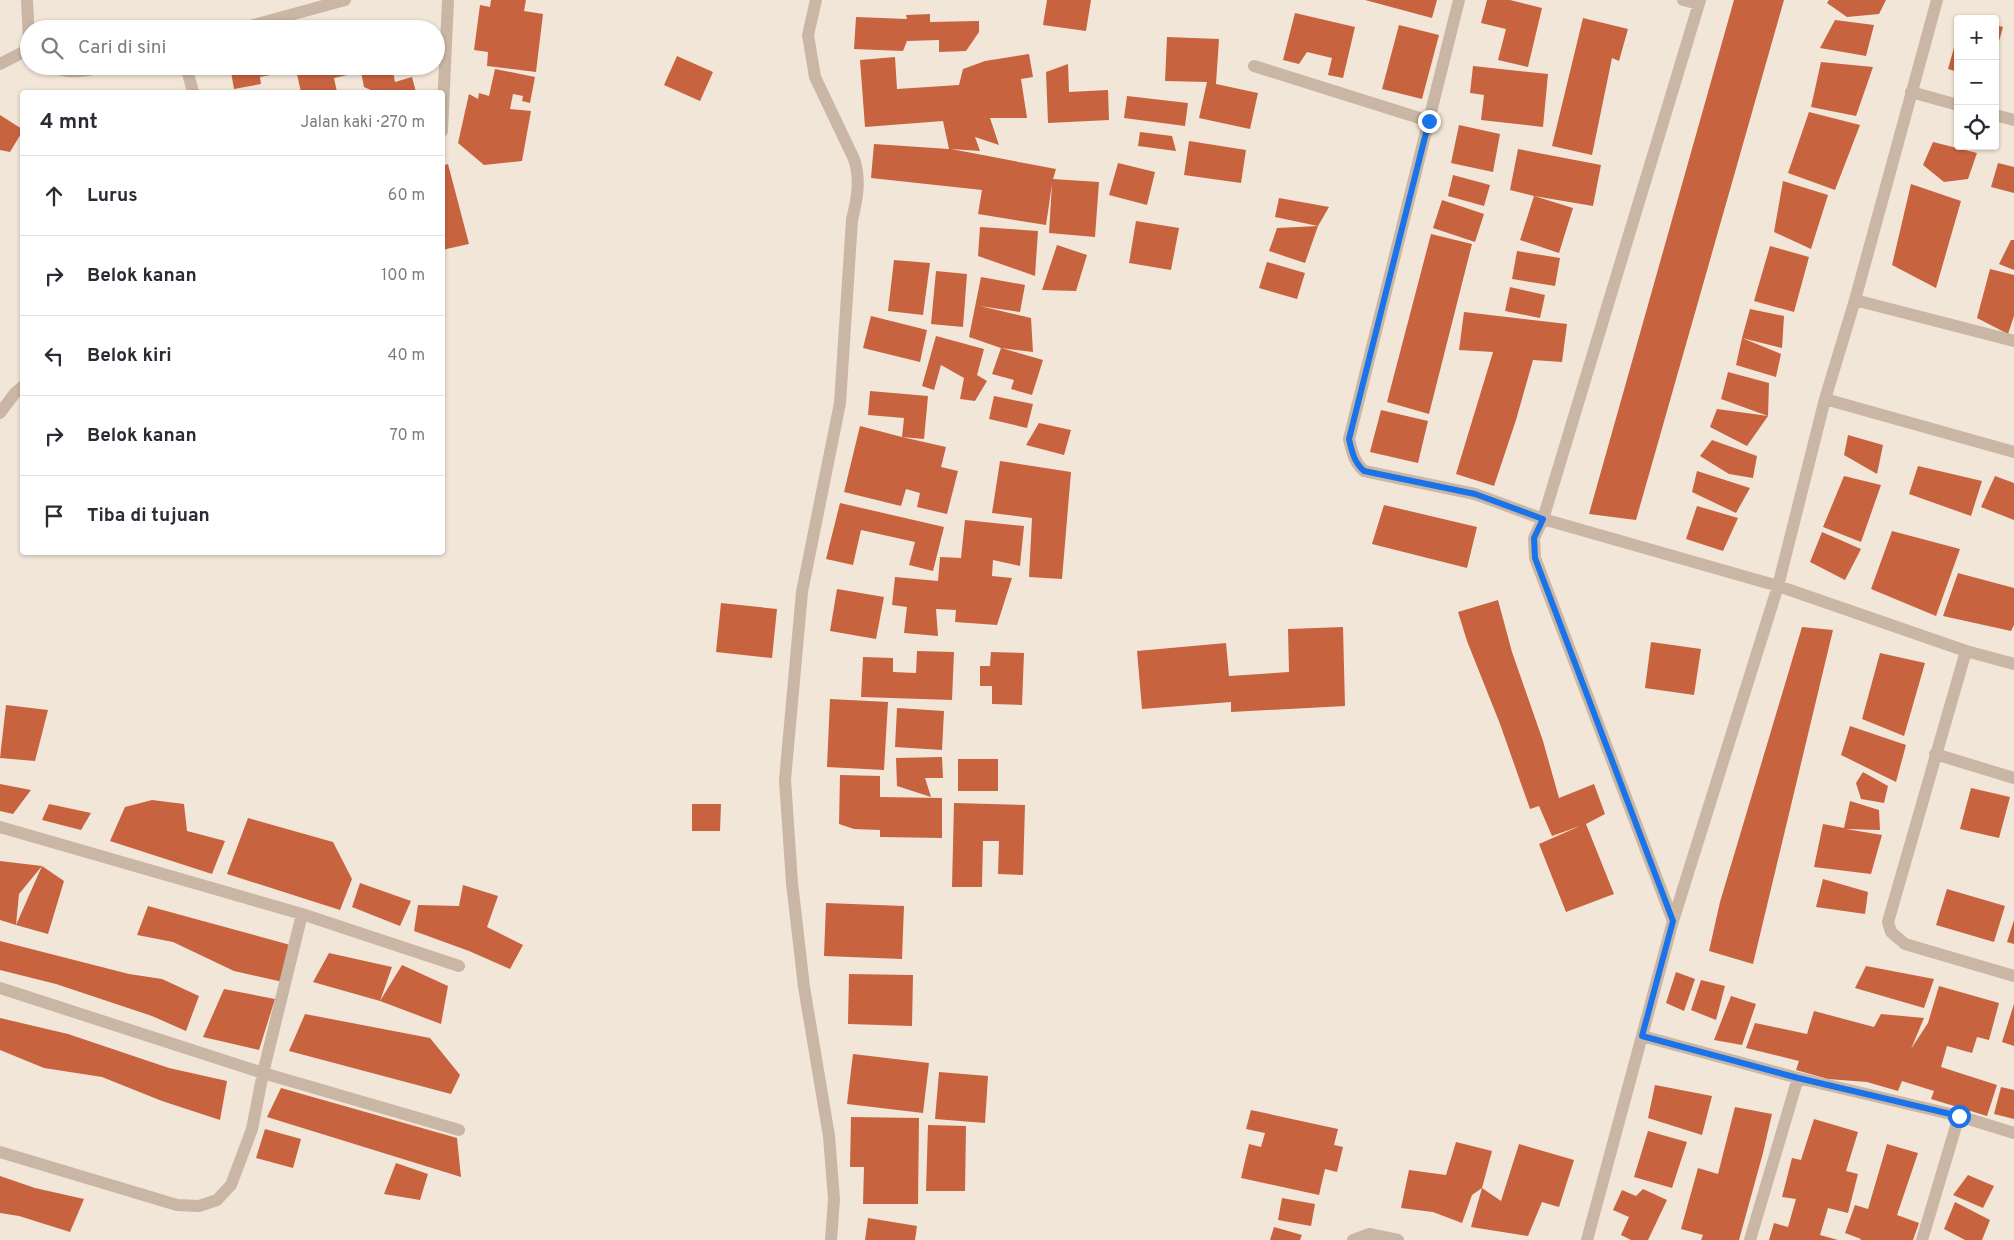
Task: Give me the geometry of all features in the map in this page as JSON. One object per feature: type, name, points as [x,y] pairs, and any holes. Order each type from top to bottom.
[{"type":"street","points":[[27,0],[28,20]]},
{"type":"street","points":[[272,20],[345,0]]},
{"type":"street","points":[[445,66],[448,0]]},
{"type":"street","points":[[816,0],[808,35],[815,77],[854,159],[858,170],[858,195],[852,220],[840,403],[802,592],[785,780],[792,883],[804,987],[829,1136],[834,1199],[831,1240]]},
{"type":"street","points":[[1459,0],[1349,439],[1358,465],[1364,471],[1475,494],[1543,519],[1778,586],[1966,651],[2014,664]]},
{"type":"street","points":[[1673,921],[1535,558],[1534,538],[1543,519],[1700,2],[1682,0]]},
{"type":"street","points":[[1587,1240],[1673,921],[1778,586],[1825,399],[1855,300],[1937,0]]},
{"type":"street","points":[[0,64],[20,54]]},
{"type":"street","points":[[1254,66],[1429,121]]},
{"type":"street","points":[[188,75],[192,90]]},
{"type":"street","points":[[444,90],[445,75]]},
{"type":"street","points":[[1911,92],[1954,103]]},
{"type":"street","points":[[1999,116],[2014,120]]},
{"type":"street","points":[[1855,300],[2014,341]]},
{"type":"street","points":[[0,413],[20,389]]},
{"type":"street","points":[[1825,399],[2014,452]]},
{"type":"street","points":[[1966,651],[1888,922],[1891,932],[1905,944],[2014,976]]},
{"type":"street","points":[[1935,754],[2014,778]]},
{"type":"street","points":[[0,827],[302,914],[459,966]]},
{"type":"street","points":[[0,1152],[177,1205],[199,1206],[216,1200],[231,1185],[252,1129],[263,1073],[302,914]]},
{"type":"street","points":[[0,988],[263,1073],[459,1130]]},
{"type":"street","points":[[1642,1036],[1798,1078],[1959,1116],[2014,1133]]},
{"type":"street","points":[[1750,1240],[1798,1078]]},
{"type":"street","points":[[1922,1240],[1959,1116]]},
{"type":"street","points":[[1353,1240],[1369,1234],[1398,1240]]},
{"type":"building","points":[[491,0],[526,0],[524,11],[543,14],[536,72],[487,66],[488,52],[474,50],[480,5],[490,7]]},
{"type":"building","points":[[1047,0],[1091,0],[1086,31],[1043,25]]},
{"type":"building","points":[[1365,0],[1437,0],[1432,18]]},
{"type":"building","points":[[1487,0],[1510,0],[1542,8],[1528,67],[1498,60],[1506,29],[1481,23]]},
{"type":"building","points":[[1734,0],[1784,0],[1636,520],[1589,514]]},
{"type":"building","points":[[1829,0],[1886,0],[1879,14],[1847,17],[1827,3]]},
{"type":"building","points":[[1295,13],[1355,27],[1343,78],[1328,75],[1332,58],[1307,52],[1299,64],[1283,60]]},
{"type":"building","points":[[930,14],[930,22],[979,21],[979,32],[966,51],[939,52],[939,40],[907,41],[903,51],[854,49],[856,17],[907,19],[906,15]]},
{"type":"building","points":[[1583,18],[1628,29],[1619,61],[1612,58],[1592,155],[1552,146]]},
{"type":"building","points":[[1835,20],[1874,25],[1866,56],[1820,48]]},
{"type":"building","points":[[1399,25],[1439,35],[1422,99],[1382,89]]},
{"type":"building","points":[[1999,26],[2003,27],[1999,41]]},
{"type":"building","points":[[1167,37],[1219,39],[1216,84],[1258,93],[1250,129],[1199,118],[1207,82],[1165,81]]},
{"type":"building","points":[[1954,48],[1954,71],[1948,69]]},
{"type":"building","points":[[1029,54],[1033,77],[1021,79],[1027,118],[990,118],[999,145],[975,137],[980,151],[951,149],[1056,169],[1053,179],[1099,182],[1095,237],[1049,233],[1052,184],[1046,225],[978,214],[982,190],[871,178],[874,144],[949,149],[943,121],[865,127],[860,60],[895,57],[897,89],[959,85],[963,69],[985,61]]},
{"type":"building","points":[[677,56],[713,72],[700,101],[664,85]]},
{"type":"building","points":[[1821,62],[1873,67],[1856,116],[1811,107]]},
{"type":"building","points":[[1068,64],[1069,92],[1108,90],[1109,120],[1048,123],[1046,72]]},
{"type":"building","points":[[1473,66],[1548,74],[1543,127],[1481,120],[1484,95],[1470,93]]},
{"type":"building","points":[[495,69],[535,77],[530,103],[522,101],[523,96],[513,94],[510,109],[531,111],[522,161],[484,165],[458,143],[469,94],[478,99],[479,93],[489,96]]},
{"type":"building","points":[[232,75],[270,75],[260,77],[261,84],[234,89]]},
{"type":"building","points":[[297,75],[348,75],[334,78],[337,90],[301,90]]},
{"type":"building","points":[[362,75],[394,75],[395,82],[412,77],[415,90],[371,90],[364,87]]},
{"type":"building","points":[[1127,96],[1188,103],[1185,126],[1124,118]]},
{"type":"building","points":[[1809,112],[1860,125],[1835,190],[1788,173]]},
{"type":"building","points":[[0,115],[20,128],[20,135],[10,152],[0,150]]},
{"type":"building","points":[[1459,125],[1500,134],[1493,172],[1451,163]]},
{"type":"building","points":[[1140,132],[1172,136],[1176,151],[1138,146]]},
{"type":"building","points":[[1189,141],[1246,150],[1241,183],[1184,175]]},
{"type":"building","points":[[1933,142],[1954,147],[1954,150],[1977,153],[1968,179],[1944,182],[1923,165]]},
{"type":"building","points":[[1518,149],[1601,165],[1593,206],[1510,190]]},
{"type":"building","points":[[1118,163],[1155,172],[1147,205],[1109,195]]},
{"type":"building","points":[[1998,163],[2014,167],[2014,193],[1991,187]]},
{"type":"building","points":[[448,164],[469,244],[445,249],[445,165]]},
{"type":"building","points":[[1453,175],[1490,185],[1484,206],[1448,196]]},
{"type":"building","points":[[1783,181],[1828,195],[1811,249],[1774,232]]},
{"type":"building","points":[[1911,184],[1961,201],[1936,288],[1892,265]]},
{"type":"building","points":[[1534,196],[1573,208],[1559,253],[1520,240]]},
{"type":"building","points":[[1279,198],[1329,207],[1318,226],[1275,217]]},
{"type":"building","points":[[1442,200],[1484,214],[1475,242],[1433,228]]},
{"type":"building","points":[[1136,221],[1179,228],[1171,270],[1129,263]]},
{"type":"building","points":[[1318,226],[1305,263],[1269,251],[1277,228]]},
{"type":"building","points":[[980,227],[1038,231],[1035,276],[978,256]]},
{"type":"building","points":[[1431,234],[1472,244],[1429,414],[1387,402]]},
{"type":"building","points":[[2011,240],[2014,240],[2014,270],[1999,264]]},
{"type":"building","points":[[1057,245],[1087,255],[1076,291],[1042,290]]},
{"type":"building","points":[[1770,246],[1809,257],[1794,312],[1754,301]]},
{"type":"building","points":[[1517,251],[1560,258],[1555,286],[1512,279]]},
{"type":"building","points":[[894,260],[930,263],[923,315],[888,311]]},
{"type":"building","points":[[1267,262],[1305,273],[1297,299],[1259,288]]},
{"type":"building","points":[[1990,269],[2014,275],[2014,316],[2008,334],[1977,318]]},
{"type":"building","points":[[936,271],[967,274],[963,327],[931,324]]},
{"type":"building","points":[[981,277],[1025,285],[1020,312],[980,306],[1031,318],[1033,352],[1001,348],[969,337]]},
{"type":"building","points":[[1510,287],[1545,295],[1540,318],[1505,311]]},
{"type":"building","points":[[1750,309],[1784,316],[1782,348],[1742,338]]},
{"type":"building","points":[[1464,312],[1567,324],[1562,362],[1533,360],[1516,420],[1494,486],[1456,474],[1493,352],[1459,350]]},
{"type":"building","points":[[871,316],[927,330],[920,362],[863,348]]},
{"type":"building","points":[[936,336],[984,349],[977,375],[987,381],[975,401],[960,399],[964,378],[941,365],[934,390],[922,386]]},
{"type":"building","points":[[1742,338],[1781,354],[1776,377],[1736,365]]},
{"type":"building","points":[[1001,348],[1043,360],[1032,395],[1011,389],[1014,380],[992,374]]},
{"type":"building","points":[[1728,372],[1769,383],[1768,416],[1721,399]]},
{"type":"building","points":[[870,391],[928,396],[924,439],[902,437],[904,418],[868,415]]},
{"type":"building","points":[[994,396],[1033,404],[1027,428],[989,419]]},
{"type":"building","points":[[1717,409],[1768,416],[1747,446],[1710,427]]},
{"type":"building","points":[[1381,410],[1428,421],[1418,463],[1370,452]]},
{"type":"building","points":[[1039,423],[1071,430],[1064,455],[1026,445]]},
{"type":"building","points":[[860,426],[946,447],[941,467],[958,471],[947,514],[917,507],[920,493],[906,489],[901,506],[844,492]]},
{"type":"building","points":[[1848,435],[1883,445],[1877,474],[1844,455]]},
{"type":"building","points":[[1712,440],[1757,456],[1753,478],[1729,474],[1700,456]]},
{"type":"building","points":[[1000,461],[1071,472],[1062,579],[1029,577],[1032,518],[992,513]]},
{"type":"building","points":[[1918,466],[1982,481],[1971,516],[1909,494]]},
{"type":"building","points":[[1697,471],[1750,488],[1736,513],[1692,492]]},
{"type":"building","points":[[1844,476],[1881,485],[1861,542],[1823,527]]},
{"type":"building","points":[[1995,476],[2014,483],[2014,520],[1981,507]]},
{"type":"building","points":[[840,503],[944,527],[933,571],[909,565],[915,542],[861,530],[853,565],[826,559]]},
{"type":"building","points":[[1384,505],[1477,527],[1467,568],[1372,544]]},
{"type":"building","points":[[1697,506],[1738,518],[1723,551],[1686,539]]},
{"type":"building","points":[[965,520],[1024,526],[1020,566],[993,560],[992,576],[1012,578],[997,625],[955,622],[956,610],[936,609],[938,636],[904,633],[907,607],[892,605],[895,577],[938,581],[940,557],[961,558]]},
{"type":"building","points":[[1892,531],[1960,549],[1936,616],[1871,589]]},
{"type":"building","points":[[1822,532],[1861,549],[1845,580],[1810,562]]},
{"type":"building","points":[[1958,573],[2014,588],[2014,625],[2011,631],[1943,616]]},
{"type":"building","points":[[837,589],[884,597],[876,639],[830,631]]},
{"type":"building","points":[[1498,600],[1512,652],[1543,741],[1559,798],[1594,784],[1605,814],[1586,824],[1614,894],[1566,912],[1539,844],[1580,826],[1552,836],[1539,806],[1530,809],[1500,724],[1467,641],[1458,612]]},
{"type":"building","points":[[721,603],[777,609],[772,658],[716,652]]},
{"type":"building","points":[[1343,627],[1345,706],[1231,712],[1231,702],[1142,709],[1137,651],[1226,643],[1229,676],[1289,672],[1288,629]]},
{"type":"building","points":[[1802,627],[1833,630],[1753,964],[1709,951],[1720,902]]},
{"type":"building","points":[[1651,642],[1701,649],[1694,695],[1645,688]]},
{"type":"building","points":[[917,651],[954,652],[952,700],[861,697],[863,657],[893,658],[893,672],[916,673]]},
{"type":"building","points":[[991,652],[1024,653],[1022,705],[992,704],[992,686],[980,686],[980,666],[990,666]]},
{"type":"building","points":[[1880,653],[1925,663],[1904,736],[1862,719]]},
{"type":"building","points":[[830,699],[888,702],[884,770],[827,767]]},
{"type":"building","points":[[6,705],[48,710],[35,761],[0,758]]},
{"type":"building","points":[[897,708],[944,711],[942,750],[895,747]]},
{"type":"building","points":[[1850,726],[1906,745],[1896,782],[1841,755]]},
{"type":"building","points":[[942,757],[943,778],[925,778],[931,797],[897,786],[896,758]]},
{"type":"building","points":[[958,759],[998,759],[998,791],[958,791]]},
{"type":"building","points":[[1863,772],[1888,786],[1884,803],[1861,799],[1856,783]]},
{"type":"building","points":[[840,775],[880,776],[880,797],[942,798],[942,838],[880,837],[880,830],[854,829],[839,824]]},
{"type":"building","points":[[0,784],[31,790],[13,814],[0,811]]},
{"type":"building","points":[[1971,788],[2010,797],[1999,838],[1960,829]]},
{"type":"building","points":[[152,800],[184,804],[187,831],[225,841],[212,874],[110,841],[125,807]]},
{"type":"building","points":[[1850,801],[1879,810],[1880,830],[1846,829],[1882,835],[1871,874],[1814,867],[1823,824],[1844,828]]},
{"type":"building","points":[[954,803],[1025,805],[1023,875],[998,874],[999,841],[983,841],[982,887],[952,887]]},
{"type":"building","points":[[49,804],[91,813],[81,830],[42,820]]},
{"type":"building","points":[[692,804],[721,804],[720,831],[692,831]]},
{"type":"building","points":[[248,818],[333,842],[352,879],[340,910],[227,874]]},
{"type":"building","points":[[0,861],[42,866],[19,894],[16,925],[0,920]]},
{"type":"building","points":[[42,866],[64,881],[48,934],[16,925]]},
{"type":"building","points":[[1823,879],[1868,892],[1865,914],[1816,907]]},
{"type":"building","points":[[360,883],[411,901],[400,926],[352,907]]},
{"type":"building","points":[[463,885],[498,896],[487,927],[523,945],[510,969],[469,951],[414,931],[418,905],[459,906]]},
{"type":"building","points":[[1947,889],[2005,906],[1994,942],[1936,925]]},
{"type":"building","points":[[826,903],[904,906],[902,959],[824,956]]},
{"type":"building","points":[[148,906],[294,946],[283,982],[234,971],[173,942],[137,935]]},
{"type":"building","points":[[2014,920],[2014,944],[2007,942]]},
{"type":"building","points":[[0,941],[129,974],[162,979],[199,996],[186,1031],[152,1016],[56,984],[0,970]]},
{"type":"building","points":[[329,953],[392,967],[380,1001],[313,982]]},
{"type":"building","points":[[402,965],[448,986],[441,1024],[380,1001]]},
{"type":"building","points":[[1866,966],[1934,979],[1924,1008],[1855,988]]},
{"type":"building","points":[[1676,972],[1695,979],[1684,1011],[1666,1003]]},
{"type":"building","points":[[849,974],[913,975],[912,1026],[848,1024]]},
{"type":"building","points":[[1701,980],[1725,986],[1716,1020],[1691,1010]]},
{"type":"building","points":[[1939,986],[1999,1003],[1989,1040],[1977,1037],[1972,1053],[1947,1046],[1941,1067],[1997,1085],[1987,1116],[1931,1099],[1934,1091],[1902,1081],[1898,1091],[1867,1082],[1828,1079],[1796,1070],[1799,1061],[1746,1048],[1755,1023],[1807,1034],[1814,1011],[1874,1027],[1881,1014],[1924,1018],[1911,1049],[1928,1023]]},
{"type":"building","points":[[224,989],[275,999],[259,1050],[203,1037]]},
{"type":"building","points":[[1731,996],[1756,1004],[1742,1045],[1714,1040]]},
{"type":"building","points":[[2014,1004],[2014,1046],[2002,1042]]},
{"type":"building","points":[[305,1014],[430,1038],[460,1075],[451,1094],[289,1051]]},
{"type":"building","points":[[0,1018],[68,1034],[169,1068],[227,1081],[220,1120],[162,1101],[102,1077],[44,1068],[0,1050]]},
{"type":"building","points":[[853,1054],[929,1063],[923,1113],[847,1104]]},
{"type":"building","points":[[939,1072],[988,1076],[985,1123],[935,1119]]},
{"type":"building","points":[[1655,1085],[1712,1096],[1702,1135],[1648,1118]]},
{"type":"building","points":[[2001,1087],[2014,1090],[2014,1119],[1994,1114]]},
{"type":"building","points":[[281,1088],[457,1138],[461,1177],[267,1117]]},
{"type":"building","points":[[1735,1107],[1772,1114],[1763,1153],[1739,1240],[1701,1240],[1703,1235],[1681,1229],[1698,1168],[1718,1174]]},
{"type":"building","points":[[1251,1110],[1338,1129],[1334,1145],[1343,1147],[1337,1172],[1325,1169],[1319,1195],[1241,1178],[1249,1144],[1261,1147],[1265,1133],[1246,1129]]},
{"type":"building","points":[[851,1117],[919,1118],[918,1204],[863,1204],[864,1167],[850,1167]]},
{"type":"building","points":[[1814,1119],[1858,1132],[1846,1171],[1858,1174],[1848,1213],[1828,1208],[1820,1235],[1838,1240],[1769,1240],[1774,1223],[1788,1227],[1796,1199],[1782,1197],[1792,1158],[1801,1160]]},
{"type":"building","points":[[928,1125],[966,1126],[965,1191],[926,1191]]},
{"type":"building","points":[[265,1129],[301,1139],[293,1168],[256,1158]]},
{"type":"building","points":[[1648,1131],[1687,1142],[1672,1188],[1634,1177]]},
{"type":"building","points":[[1456,1142],[1492,1151],[1482,1188],[1472,1195],[1462,1223],[1433,1212],[1401,1208],[1409,1170],[1446,1175]]},
{"type":"building","points":[[1519,1144],[1574,1160],[1559,1207],[1542,1202],[1528,1236],[1471,1227],[1482,1188],[1501,1201]]},
{"type":"building","points":[[1887,1144],[1918,1153],[1897,1215],[1919,1223],[1913,1240],[1860,1240],[1845,1233],[1855,1205],[1868,1209]]},
{"type":"building","points":[[396,1163],[428,1174],[420,1200],[384,1194]]},
{"type":"building","points":[[1968,1175],[1994,1186],[1983,1208],[1953,1195]]},
{"type":"building","points":[[0,1176],[35,1188],[84,1199],[70,1232],[19,1216],[0,1213]]},
{"type":"building","points":[[1643,1189],[1667,1200],[1648,1240],[1631,1240],[1621,1235],[1629,1217],[1613,1210],[1622,1190],[1636,1196]]},
{"type":"building","points":[[1282,1198],[1315,1204],[1311,1226],[1278,1220]]},
{"type":"building","points":[[1955,1202],[1990,1220],[1982,1240],[1965,1240],[1944,1229]]},
{"type":"building","points":[[868,1218],[917,1226],[915,1240],[865,1240]]},
{"type":"building","points":[[1274,1227],[1302,1235],[1300,1240],[1270,1240]]},
{"type":"route","points":[[1429,121],[1349,439],[1353,455],[1358,465],[1364,471],[1475,494],[1543,519],[1534,538],[1535,558],[1673,921],[1642,1036],[1798,1078],[1959,1116]]}]
